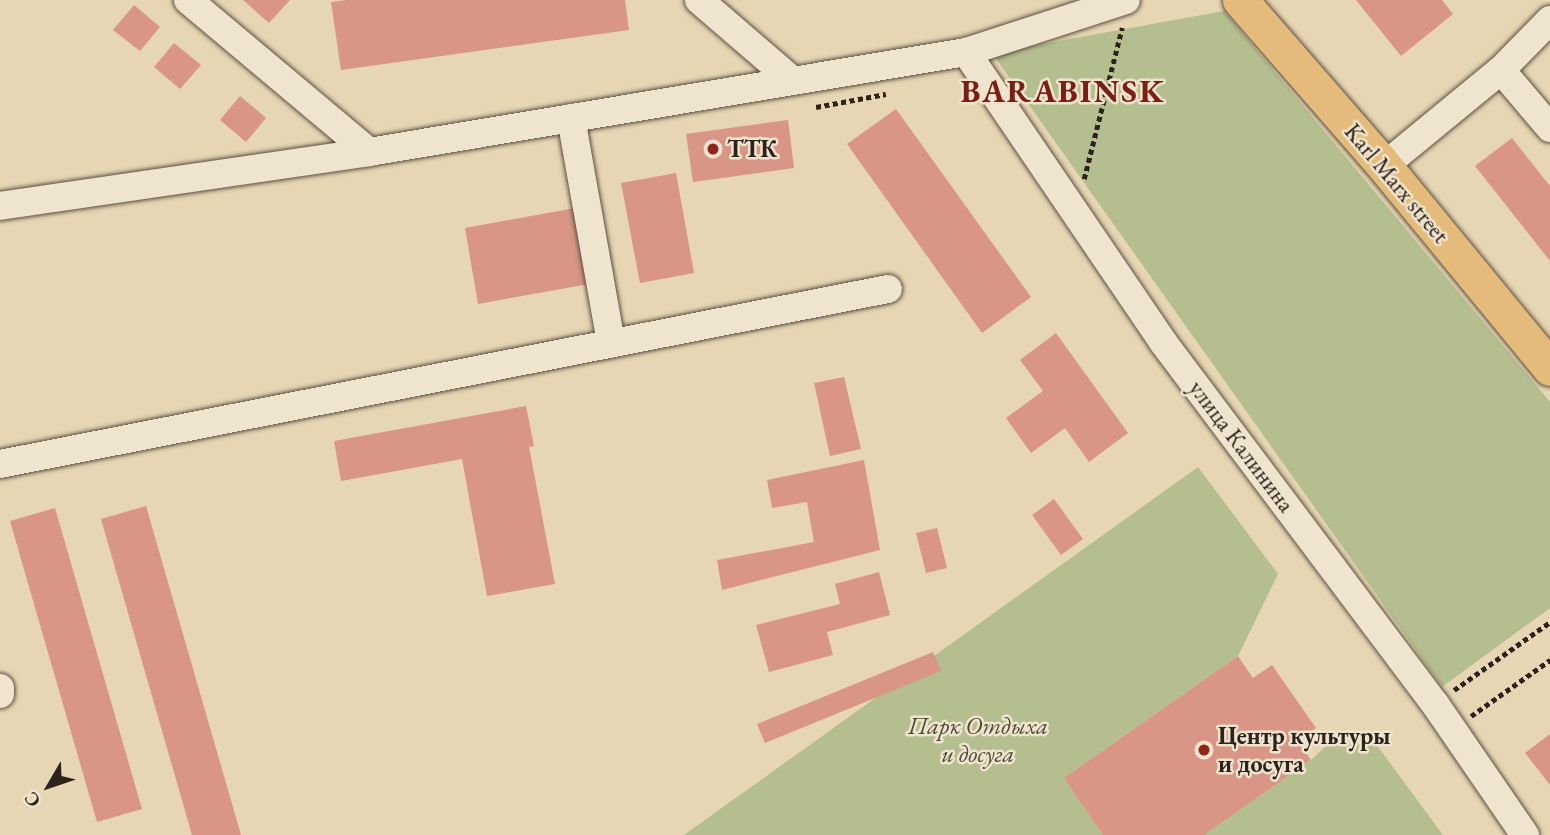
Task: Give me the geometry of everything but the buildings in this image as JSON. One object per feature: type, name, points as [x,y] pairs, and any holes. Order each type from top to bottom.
[{"type":"main road","name":"Karl Marx street","points":[[1240,0],[1384,166],[1550,368]]},
{"type":"street","points":[[188,0],[369,152]]},
{"type":"street","points":[[699,0],[791,79]]},
{"type":"street","points":[[0,206],[369,152],[791,79],[966,52],[1125,13]]},
{"type":"street","points":[[1384,166],[1501,70],[1550,20]]},
{"type":"street","name":"улица Калинина","points":[[966,52],[1163,342],[1435,704],[1525,835]]},
{"type":"street","points":[[1501,70],[1550,128]]},
{"type":"street","points":[[571,118],[611,342]]},
{"type":"street","points":[[0,464],[888,289]]},
{"type":"street","points":[[0,688],[0,694]]},
{"type":"path","points":[[1075,214],[1125,13]]},
{"type":"path","points":[[1435,704],[1550,622]]},
{"type":"path","points":[[1452,729],[1550,660]]},
{"type":"green space","points":[[1224,11],[1550,402],[1550,608],[1442,687],[992,53]]},
{"type":"green space","name":"Парк Отдыха и досуга","points":[[1198,467],[1278,574],[1238,656],[1064,778],[1103,835],[684,835]]},
{"type":"green space","points":[[1376,744],[1443,835],[1204,835],[1311,760],[1327,745]]},
{"type":"place","name":"ТТК","points":[[713,149]]},
{"type":"place","name":"Центр культуры и досуга","points":[[1204,750]]},
{"type":"district","name":"BARABINSK","points":[[1063,91]]}]
